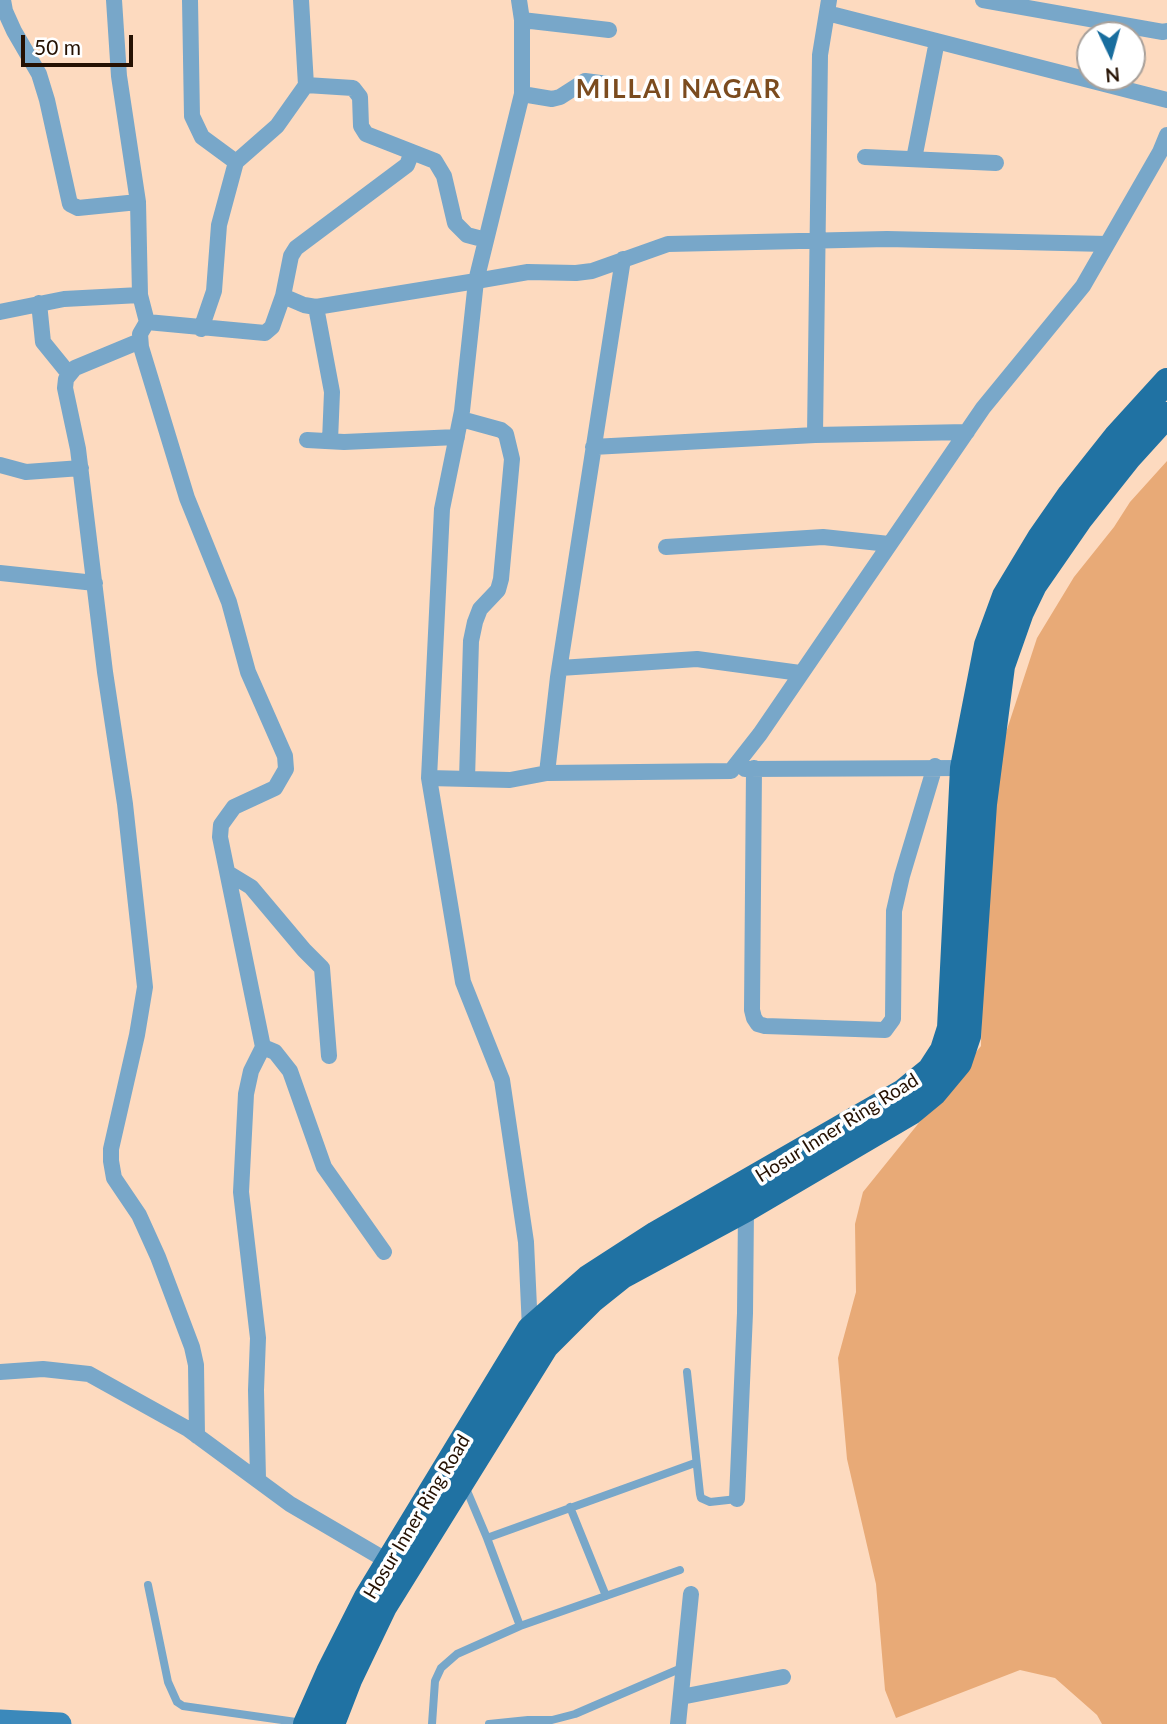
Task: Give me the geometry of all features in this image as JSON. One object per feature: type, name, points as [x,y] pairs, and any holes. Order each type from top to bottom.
[{"type":"main road","name":"Hosur Inner Ring Road","points":[[306,1724],[334,1662],[389,1562],[538,1337],[588,1278],[645,1241],[903,1092],[930,1070],[943,1050],[950,1028],[963,768],[987,645],[1005,596],[1021,567],[1070,495],[1116,437],[1167,381]]},
{"type":"main road","name":"Hosur Inner Ring Road","points":[[332,1724],[363,1649],[384,1607],[462,1480],[538,1337],[622,1276],[746,1209],[911,1112],[934,1093],[959,1063],[968,1036],[984,804],[1002,666],[1021,612],[1034,585],[1120,467],[1167,415]]},
{"type":"street","points":[[114,0],[119,76],[138,202],[140,295],[147,323],[140,334],[140,341],[187,498],[229,602],[248,672],[285,756],[286,769],[275,788],[233,807],[221,825],[220,837],[263,1047],[251,1071],[246,1094],[241,1192],[258,1338],[258,1479]]},
{"type":"street","points":[[190,0],[192,116],[202,137],[236,163]]},
{"type":"street","points":[[201,329],[214,291],[219,225],[236,163],[277,126],[306,85],[301,0]]},
{"type":"street","points":[[519,0],[522,20],[522,94],[477,281],[461,419],[442,509],[429,778],[463,982],[502,1080],[538,1337]]},
{"type":"street","points":[[983,0],[1167,31]]},
{"type":"street","points":[[815,435],[820,55],[828,6],[937,41],[1167,100]]},
{"type":"street","points":[[3,7],[39,74],[70,204],[78,208],[138,202]]},
{"type":"street","points":[[522,20],[609,30]]},
{"type":"street","points":[[914,159],[937,41]]},
{"type":"street","points":[[522,94],[552,99],[585,82],[608,84]]},
{"type":"street","points":[[306,85],[353,88],[360,97],[361,126],[364,131],[369,136],[435,161],[440,166],[448,186],[455,223],[460,231],[486,240]]},
{"type":"street","points":[[732,771],[967,432],[1083,286],[1160,152],[1167,135]]},
{"type":"street","points":[[147,323],[263,334],[272,327],[283,296],[291,256],[296,248],[407,165],[412,152]]},
{"type":"street","points":[[865,157],[996,163]]},
{"type":"street","points":[[283,296],[316,307],[528,272],[592,271],[667,244],[817,239],[1107,244]]},
{"type":"street","points":[[547,773],[560,668],[623,259]]},
{"type":"street","points":[[0,312],[64,299],[140,295]]},
{"type":"street","points":[[39,303],[43,342],[69,374]]},
{"type":"street","points":[[316,307],[332,392],[330,441]]},
{"type":"street","points":[[140,341],[84,363],[69,374],[65,388],[81,468],[125,804],[145,987],[111,1149],[111,1161],[114,1178],[139,1215],[158,1257],[192,1347],[196,1365],[197,1436]]},
{"type":"street","points":[[461,419],[501,430],[506,434],[512,459],[498,590],[480,610],[474,622],[471,641],[467,779]]},
{"type":"street","points":[[593,447],[815,435],[967,432]]},
{"type":"street","points":[[307,440],[457,437]]},
{"type":"street","points":[[0,465],[26,472],[81,468]]},
{"type":"street","points":[[666,548],[823,537],[889,544]]},
{"type":"street","points":[[0,573],[95,583]]},
{"type":"street","points":[[560,668],[696,659],[800,673]]},
{"type":"street","points":[[754,768],[754,1018],[758,1024],[765,1026],[885,1030],[893,1019],[896,903],[936,766]]},
{"type":"street","points":[[429,778],[510,780],[547,773],[732,771],[754,768],[963,768]]},
{"type":"street","points":[[228,873],[251,887],[322,968],[329,1056]]},
{"type":"street","points":[[263,1047],[275,1052],[290,1071],[324,1167],[384,1252]]},
{"type":"street","points":[[737,1499],[746,1313],[746,1209]]},
{"type":"street","points":[[0,1371],[43,1369],[89,1374],[197,1436],[290,1504],[389,1562]]},
{"type":"street","points":[[678,1724],[691,1594]]},
{"type":"street","points":[[681,1697],[783,1677]]},
{"type":"street","points":[[0,1721],[60,1724]]},
{"type":"lane","points":[[687,1372],[701,1498],[710,1502],[737,1499]]},
{"type":"lane","points":[[487,1538],[695,1463]]},
{"type":"lane","points":[[462,1480],[520,1626]]},
{"type":"lane","points":[[570,1507],[606,1596]]},
{"type":"lane","points":[[432,1724],[435,1681],[441,1668],[457,1654],[520,1626],[680,1570]]},
{"type":"lane","points":[[148,1585],[168,1682],[177,1702],[183,1706],[306,1724]]},
{"type":"lane","points":[[489,1724],[552,1720],[575,1714],[684,1667]]},
{"type":"shaded area","points":[[1167,461],[1167,1724],[1102,1724],[1097,1715],[1055,1678],[1020,1670],[896,1718],[885,1690],[876,1584],[847,1459],[838,1358],[856,1292],[855,1224],[863,1192],[981,1046],[982,965],[994,769],[1037,638],[1074,577],[1114,527],[1130,502]]},
{"type":"district","name":"MILLAI NAGAR","points":[[679,90]]}]
